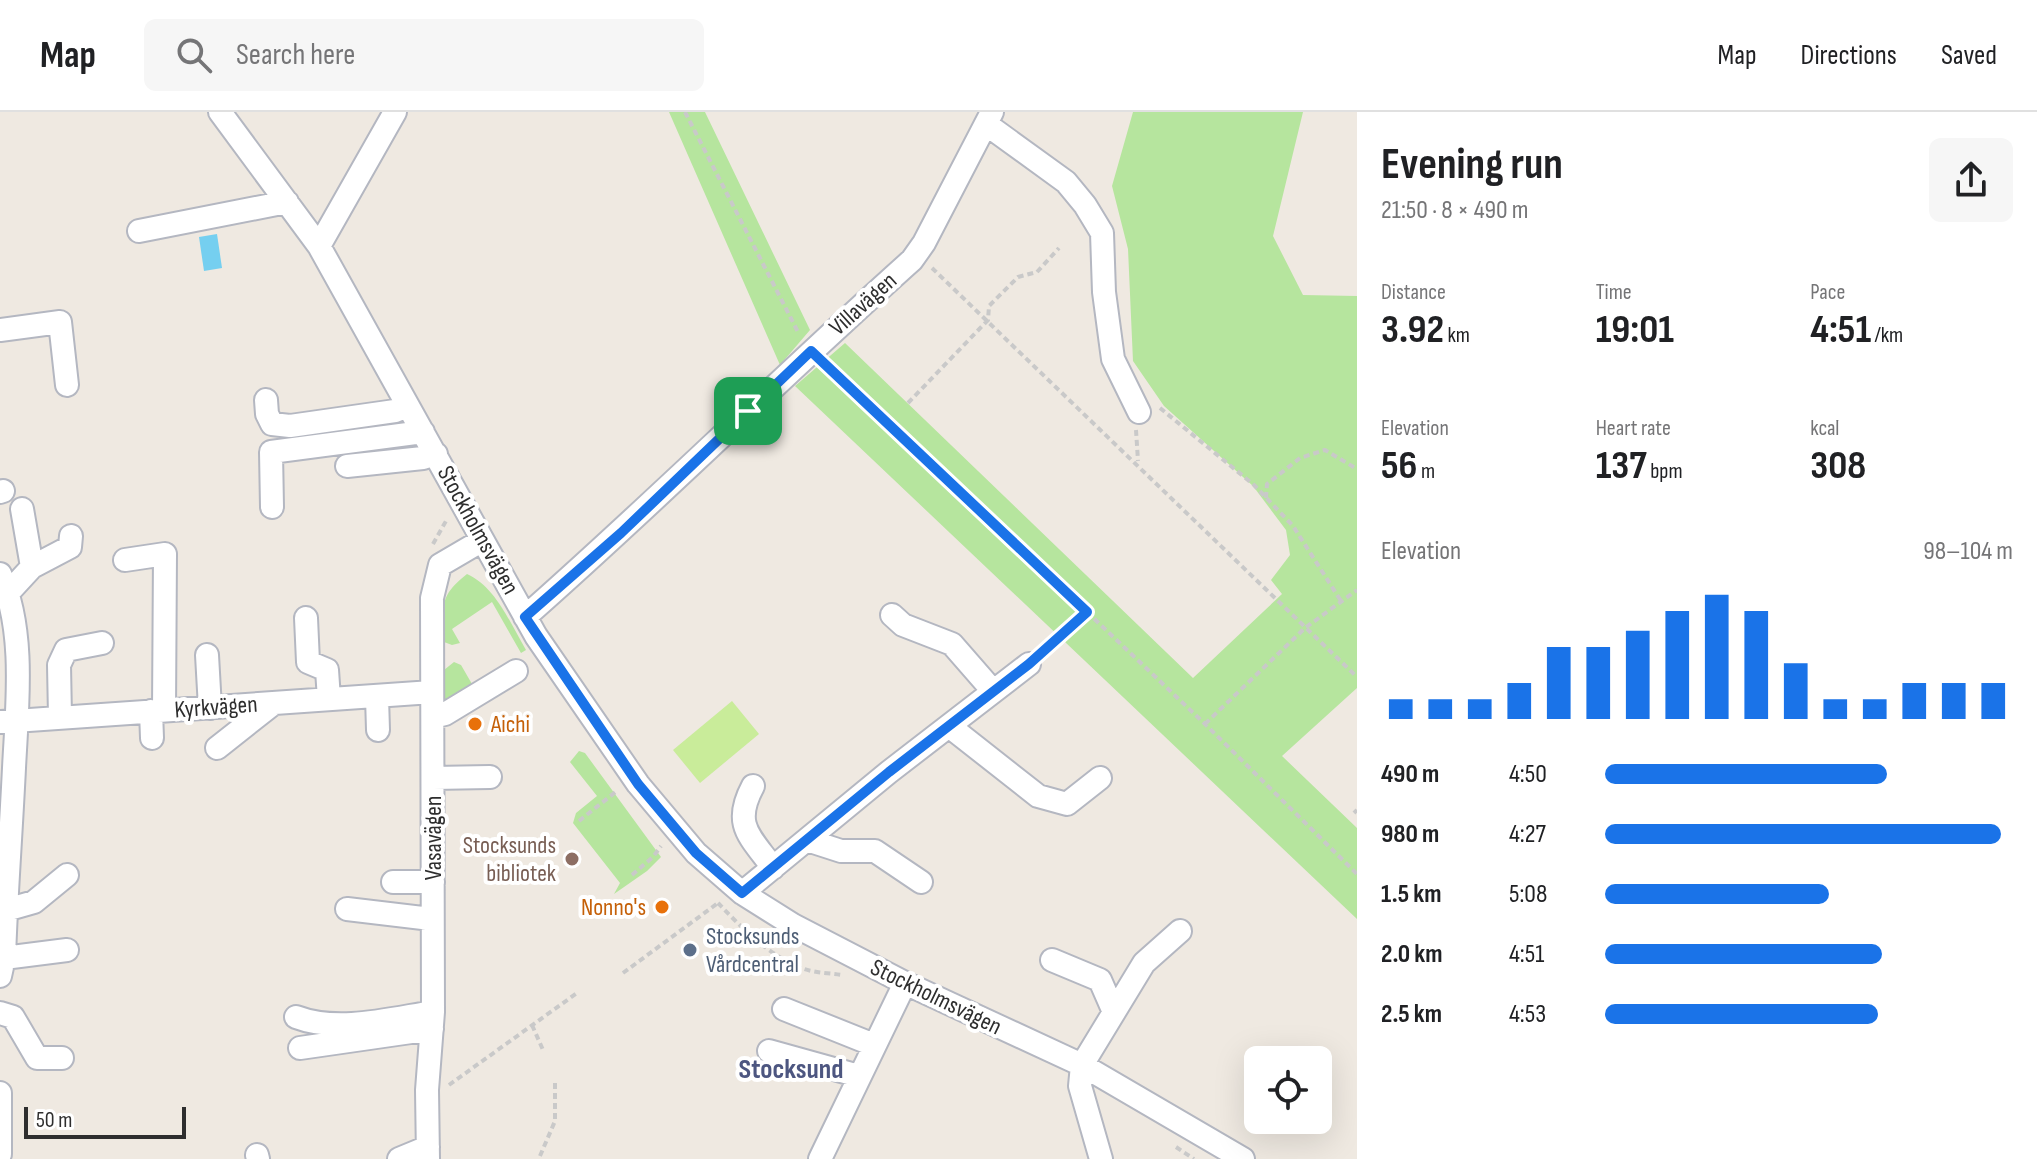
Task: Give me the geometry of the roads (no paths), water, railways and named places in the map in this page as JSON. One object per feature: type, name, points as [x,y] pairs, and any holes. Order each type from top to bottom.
[{"type":"street","name":"Stockholmsvägen","points":[[220,112],[319,246],[525,617],[638,784],[696,853],[742,893],[793,925],[905,983],[1082,1065],[1243,1159]]},
{"type":"street","points":[[319,246],[395,112]]},
{"type":"street","name":"Villavägen","points":[[525,617],[621,533],[811,351],[912,260],[924,243],[989,118],[1066,182],[1102,233],[1104,292],[1113,359],[1139,412]]},
{"type":"street","points":[[139,231],[287,202]]},
{"type":"street","points":[[0,330],[60,322],[67,385]]},
{"type":"street","points":[[266,400],[267,414],[272,424],[290,426],[395,411],[407,406]]},
{"type":"street","points":[[272,507],[271,452],[423,432]]},
{"type":"street","points":[[347,466],[436,454]]},
{"type":"street","points":[[22,509],[32,567]]},
{"type":"street","points":[[67,950],[2,967],[8,721],[15,628],[2,585],[70,547],[71,536]]},
{"type":"street","name":"Vasavägen","points":[[428,1153],[427,1090],[432,1021],[432,598],[440,565],[481,541]]},
{"type":"street","points":[[125,560],[165,554],[158,711],[152,738]]},
{"type":"street","points":[[892,615],[903,625],[952,644],[993,691]]},
{"type":"street","points":[[306,618],[308,662],[327,670],[329,699]]},
{"type":"street","points":[[60,717],[59,665],[66,650],[102,643]]},
{"type":"street","points":[[207,655],[210,708]]},
{"type":"street","points":[[742,893],[1029,664]]},
{"type":"street","points":[[433,717],[445,714],[516,671]]},
{"type":"street","name":"Kyrkvägen","points":[[8,721],[432,692]]},
{"type":"street","points":[[377,697],[378,730]]},
{"type":"street","points":[[217,748],[274,703]]},
{"type":"street","points":[[949,726],[1038,796],[1067,804],[1100,778]]},
{"type":"street","points":[[433,778],[490,777]]},
{"type":"street","points":[[753,786],[742,805],[745,828],[773,868]]},
{"type":"street","points":[[807,840],[841,851],[875,851],[921,882]]},
{"type":"street","points":[[4,924],[67,875]]},
{"type":"street","points":[[393,882],[433,882]]},
{"type":"street","points":[[347,909],[431,919]]},
{"type":"street","points":[[1101,1159],[1080,1086],[1082,1065],[1144,963],[1180,931]]},
{"type":"street","points":[[1052,960],[1100,980],[1114,1012]]},
{"type":"street","points":[[820,1159],[905,983]]},
{"type":"street","points":[[784,1009],[874,1045]]},
{"type":"street","points":[[0,1013],[13,1017],[37,1058],[62,1058]]},
{"type":"street","points":[[296,1017],[330,1024],[432,1021]]},
{"type":"street","points":[[300,1048],[432,1021]]},
{"type":"street","points":[[769,1051],[858,1079]]},
{"type":"street","points":[[0,1093],[0,1154]]},
{"type":"street","points":[[399,1159],[428,1153]]},
{"type":"water","points":[[217,234],[222,268],[204,271],[199,237]]},
{"type":"place","name":"Aichi","points":[[475,724]]},
{"type":"place","name":"Stocksunds bibliotek","points":[[572,859]]},
{"type":"place","name":"Nonno's","points":[[662,907]]},
{"type":"place","name":"Stocksunds Vårdcentral","points":[[690,950]]},
{"type":"district","name":"Stocksund","points":[[791,1069]]}]
